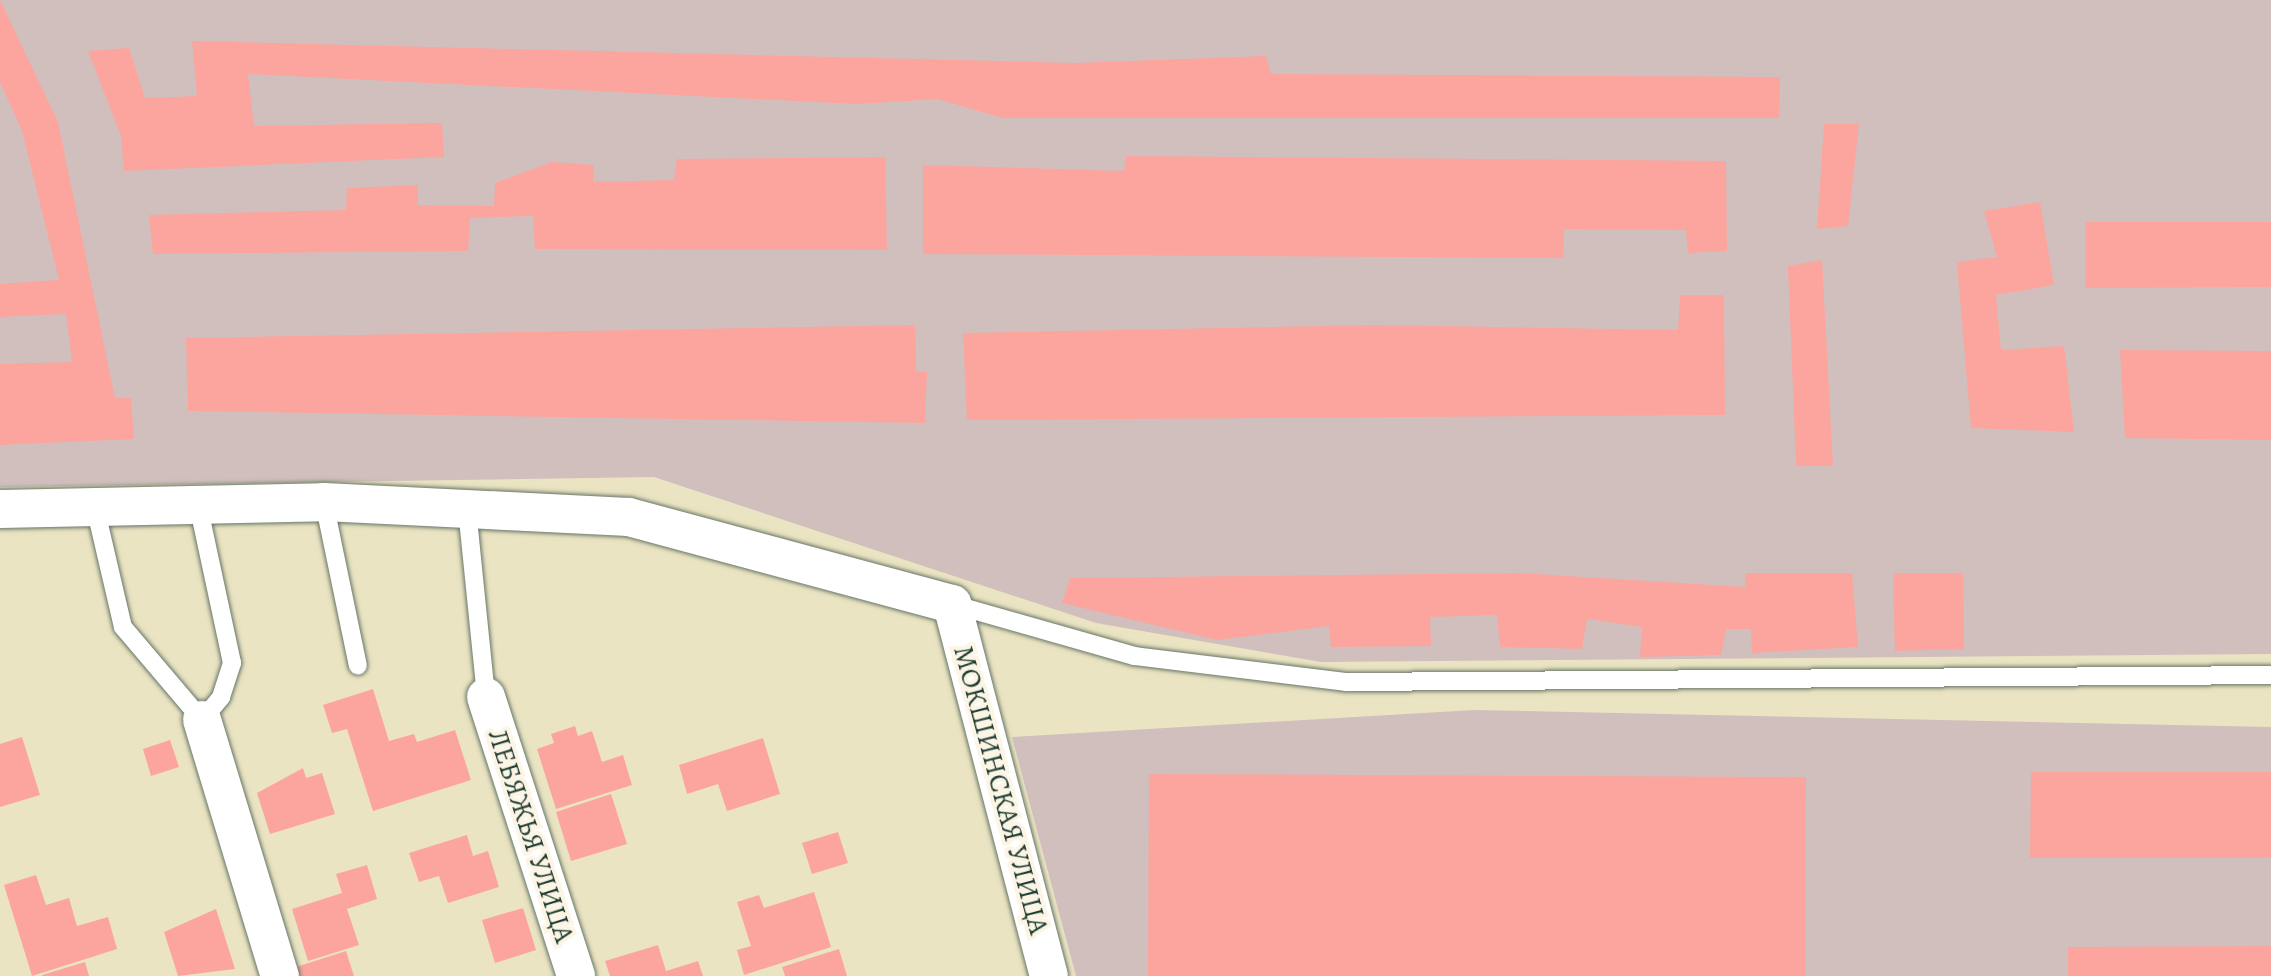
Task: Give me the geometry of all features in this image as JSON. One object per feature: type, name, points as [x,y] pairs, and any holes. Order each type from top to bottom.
[{"type":"street","points":[[0,509],[324,502],[629,517],[952,604]]},
{"type":"street","name":"МОКШИНСКАЯ УЛИЦА","points":[[952,604],[1049,976]]},
{"type":"street","name":"ЛЕБЯЖЬЯ УЛИЦА","points":[[486,697],[576,976]]},
{"type":"street","points":[[202,720],[280,976]]},
{"type":"lane","points":[[324,502],[358,666]]},
{"type":"lane","points":[[95,507],[123,627],[202,720],[221,697],[232,663],[198,505]]},
{"type":"lane","points":[[467,509],[486,697]]},
{"type":"lane","points":[[952,604],[1134,656],[1346,682],[2271,675]]},
{"type":"shaded area","points":[[0,0],[2271,0],[2271,654],[1321,662],[1096,623],[654,477],[0,487]]},
{"type":"shaded area","points":[[1474,710],[2271,727],[2271,976],[1076,976],[1012,737]]},
{"type":"building","points":[[0,0],[58,122],[115,398],[131,398],[134,439],[0,445],[0,364],[72,362],[66,314],[0,317],[0,284],[59,280],[22,131],[0,82]]},
{"type":"building","points":[[192,41],[1075,63],[1266,56],[1271,74],[1780,77],[1779,118],[1002,118],[938,99],[857,104],[248,74],[254,126],[442,123],[444,157],[124,171],[121,136],[88,51],[129,48],[145,98],[197,96]]},
{"type":"building","points":[[1824,124],[1859,124],[1848,226],[1817,229]]},
{"type":"building","points":[[1126,156],[1726,161],[1727,251],[1688,253],[1686,230],[1564,229],[1563,258],[923,254],[923,165],[1124,171]]},
{"type":"building","points":[[885,157],[887,250],[535,249],[533,216],[470,218],[468,251],[153,254],[149,215],[346,210],[347,188],[418,185],[418,205],[494,206],[495,183],[552,162],[594,165],[593,182],[674,180],[677,159]]},
{"type":"building","points":[[2040,202],[2054,285],[1996,295],[2001,350],[2064,346],[2074,432],[1971,428],[1957,262],[1997,257],[1984,211]]},
{"type":"building","points":[[2086,222],[2271,222],[2271,287],[2085,288]]},
{"type":"building","points":[[1822,260],[1833,466],[1796,466],[1788,266]]},
{"type":"building","points":[[1680,295],[1724,295],[1725,415],[967,420],[963,333],[1374,325],[1678,330]]},
{"type":"building","points":[[915,325],[916,371],[927,372],[925,423],[188,411],[186,338]]},
{"type":"building","points":[[2120,350],[2271,351],[2271,440],[2125,438]]},
{"type":"building","points":[[1520,573],[1745,587],[1745,573],[1852,573],[1858,647],[1752,653],[1751,629],[1726,629],[1721,655],[1640,657],[1642,627],[1587,619],[1582,649],[1500,647],[1497,615],[1430,617],[1431,646],[1331,647],[1329,626],[1217,640],[1062,603],[1070,578]]},
{"type":"building","points":[[1893,573],[1963,573],[1964,649],[1895,651]]},
{"type":"building","points":[[373,689],[389,741],[414,734],[417,742],[455,730],[471,780],[373,811],[347,729],[332,733],[323,705]]},
{"type":"building","points":[[575,726],[578,736],[592,731],[602,762],[623,755],[632,785],[556,809],[537,749],[554,743],[551,734]]},
{"type":"building","points":[[22,737],[40,795],[0,807],[0,744]]},
{"type":"building","points":[[763,738],[780,794],[727,811],[718,784],[687,794],[679,765]]},
{"type":"building","points":[[170,740],[179,767],[151,776],[143,749]]},
{"type":"building","points":[[303,768],[306,778],[322,773],[335,814],[270,834],[257,793]]},
{"type":"building","points":[[2031,772],[2271,772],[2271,858],[2030,858]]},
{"type":"building","points":[[1149,774],[1806,777],[1805,976],[1148,976]]},
{"type":"building","points":[[611,794],[627,844],[571,861],[556,812]]},
{"type":"building","points":[[838,832],[848,863],[812,874],[802,843]]},
{"type":"building","points":[[467,835],[473,856],[488,851],[499,887],[448,903],[439,876],[419,882],[409,853]]},
{"type":"building","points":[[367,865],[377,899],[347,909],[359,945],[308,961],[292,909],[342,893],[336,874]]},
{"type":"building","points":[[36,875],[46,905],[69,898],[77,926],[108,917],[117,949],[32,976],[4,885]]},
{"type":"building","points":[[814,892],[831,947],[744,975],[737,950],[751,946],[737,902],[759,895],[764,908]]},
{"type":"building","points":[[523,908],[536,950],[495,963],[482,920]]},
{"type":"building","points":[[216,909],[235,969],[178,976],[164,932]]},
{"type":"building","points":[[658,945],[666,971],[698,961],[703,976],[610,976],[605,961]]},
{"type":"building","points":[[2271,946],[2271,976],[2068,976],[2068,947]]},
{"type":"building","points":[[839,949],[847,976],[785,976],[782,967]]},
{"type":"building","points":[[346,951],[354,976],[299,976],[296,967]]},
{"type":"building","points":[[85,962],[89,976],[42,976],[42,975]]}]
